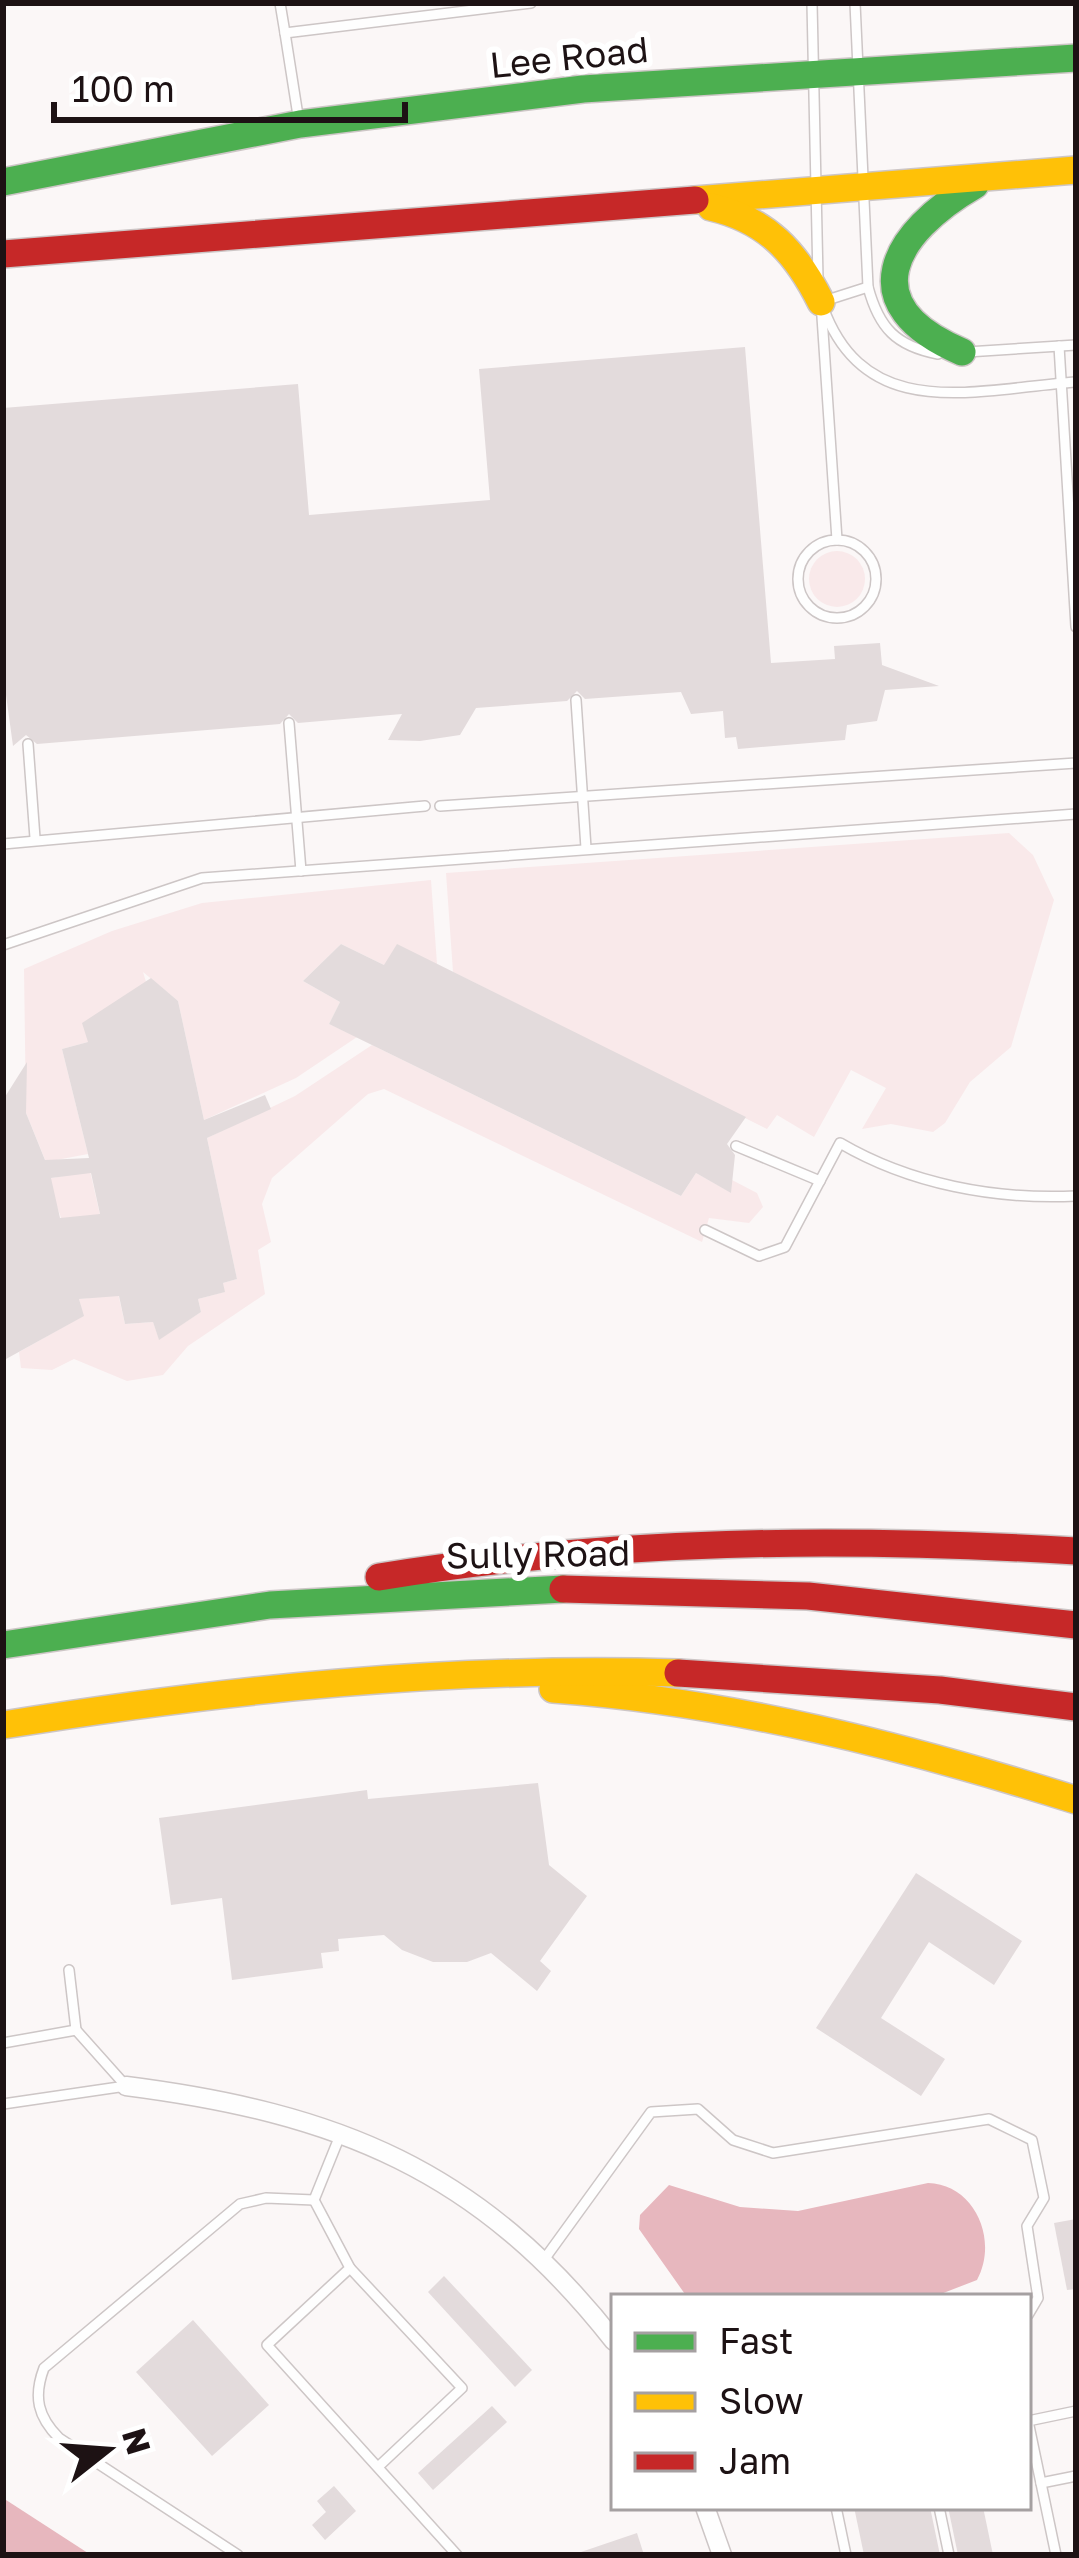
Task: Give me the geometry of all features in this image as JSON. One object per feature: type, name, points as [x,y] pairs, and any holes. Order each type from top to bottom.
[{"type":"main road","name":"Lee Road","points":[[3,182],[300,124],[583,89],[1076,58]]},
{"type":"main road","points":[[3,254],[1076,170]]},
{"type":"main road","points":[[962,352],[924,338],[902,317],[894,303],[894,268],[907,238],[934,210],[992,177]]},
{"type":"main road","points":[[677,201],[734,211],[777,233],[805,268],[820,302]]},
{"type":"main road","points":[[147,1620],[430,1568],[544,1555],[850,1540],[1076,1552]]},
{"type":"main road","name":"Sully Road","points":[[3,1645],[147,1620],[399,1594],[648,1588],[869,1600],[1076,1625]]},
{"type":"main road","points":[[3,1725],[276,1683],[523,1669],[754,1672],[1076,1707]]},
{"type":"main road","points":[[276,1683],[581,1690],[783,1717],[926,1751],[1076,1800]]},
{"type":"street","points":[[126,2086],[234,2100],[341,2133],[427,2174],[542,2261],[611,2339]]},
{"type":"street","points":[[705,2510],[722,2555]]},
{"type":"lane","points":[[280,3],[300,124]]},
{"type":"lane","points":[[285,33],[531,3]]},
{"type":"lane","points":[[812,3],[814,191],[837,540]]},
{"type":"lane","points":[[855,3],[860,188],[868,287],[880,322],[892,338],[936,354],[1076,345]]},
{"type":"lane","points":[[820,302],[868,287]]},
{"type":"lane","points":[[820,302],[842,349],[891,388],[932,392],[1076,382]]},
{"type":"lane","points":[[1059,346],[1076,627]]},
{"type":"lane","points":[[837,540],[859,546],[869,557],[876,580],[868,604],[856,614],[833,619],[803,601],[797,577],[812,548],[837,540]]},
{"type":"lane","points":[[575,700],[586,848]]},
{"type":"lane","points":[[289,723],[301,871]]},
{"type":"lane","points":[[28,744],[35,838]]},
{"type":"lane","points":[[440,806],[1076,763]]},
{"type":"lane","points":[[3,844],[424,806]]},
{"type":"lane","points":[[3,945],[182,882],[1076,814]]},
{"type":"lane","points":[[705,1230],[759,1256],[785,1247],[840,1143],[898,1170],[964,1188],[1076,1196]]},
{"type":"lane","points":[[736,1146],[820,1181]]},
{"type":"lane","points":[[69,1970],[76,2030],[126,2086]]},
{"type":"lane","points":[[3,2043],[76,2030]]},
{"type":"lane","points":[[3,2104],[126,2086]]},
{"type":"lane","points":[[542,2261],[615,2167],[638,2126],[659,2109],[698,2109],[752,2150],[773,2153],[988,2119],[1032,2140],[1044,2198],[1028,2226],[1038,2298],[1031,2310]]},
{"type":"lane","points":[[341,2133],[314,2200],[350,2268],[461,2388],[378,2467]]},
{"type":"lane","points":[[238,2555],[59,2438],[40,2412],[39,2381],[44,2368],[240,2204],[266,2198],[314,2200]]},
{"type":"lane","points":[[350,2268],[267,2345],[458,2555]]},
{"type":"lane","points":[[1031,2420],[1076,2411]]},
{"type":"lane","points":[[1031,2435],[1056,2555]]},
{"type":"lane","points":[[1041,2483],[1076,2476]]},
{"type":"lane","points":[[837,2510],[846,2555]]},
{"type":"lane","points":[[941,2510],[949,2555]]},
{"type":"shaded area","points":[[837,551],[857,559],[865,579],[857,599],[837,607],[817,599],[809,579],[817,559]]},
{"type":"shaded area","points":[[1009,833],[1033,855],[1054,900],[1011,1047],[970,1082],[945,1123],[933,1132],[891,1124],[862,1129],[886,1088],[851,1070],[814,1137],[777,1115],[767,1129],[453,972],[446,873]]},
{"type":"shaded area","points":[[431,880],[437,964],[384,965],[341,944],[303,981],[340,1002],[329,1024],[357,1037],[296,1078],[204,1120],[178,1001],[143,972],[147,985],[88,1042],[62,1049],[88,1154],[46,1162],[26,1113],[24,969],[112,931],[202,903]]},
{"type":"shaded area","points":[[372,1045],[681,1196],[696,1173],[730,1192],[732,1180],[757,1193],[763,1207],[749,1223],[709,1218],[702,1242],[384,1089],[368,1094],[272,1178],[262,1204],[271,1242],[258,1250],[265,1294],[188,1346],[163,1375],[127,1381],[74,1359],[52,1370],[21,1368],[19,1352],[83,1316],[79,1299],[90,1298],[47,1179],[90,1171],[125,1324],[153,1322],[159,1339],[201,1312],[198,1299],[224,1292],[223,1283],[237,1279],[207,1138],[295,1096]]},
{"type":"shaded area","points":[[928,2183],[944,2186],[970,2203],[978,2216],[985,2248],[983,2264],[977,2280],[941,2294],[685,2294],[639,2229],[640,2215],[669,2185],[740,2207],[798,2211]]},
{"type":"shaded area","points":[[3,2498],[91,2555],[3,2555]]},
{"type":"building","points":[[745,347],[771,663],[835,659],[834,646],[880,643],[882,665],[939,686],[885,690],[877,721],[847,725],[845,740],[738,749],[736,737],[725,738],[723,711],[691,714],[681,692],[585,699],[577,691],[567,701],[476,708],[460,735],[420,741],[388,740],[402,714],[298,723],[289,714],[280,724],[37,744],[26,735],[13,746],[3,673],[3,408],[298,384],[309,515],[490,500],[479,369]]},
{"type":"building","points":[[341,944],[384,965],[397,944],[746,1117],[727,1144],[735,1155],[731,1193],[696,1173],[681,1196],[329,1024],[340,1002],[303,981]]},
{"type":"building","points":[[151,978],[178,1001],[204,1120],[265,1095],[271,1109],[207,1138],[237,1279],[223,1283],[225,1292],[198,1299],[201,1312],[159,1340],[153,1322],[125,1324],[119,1296],[79,1299],[84,1316],[6,1359],[3,1100],[27,1062],[26,1113],[45,1160],[89,1158],[62,1049],[88,1042],[82,1023]],"holes":[[[91,1173],[100,1214],[60,1218],[51,1178]]]},
{"type":"building","points":[[538,1783],[549,1865],[587,1896],[540,1961],[551,1971],[537,1991],[491,1953],[467,1962],[433,1962],[402,1950],[384,1935],[338,1939],[339,1951],[321,1953],[323,1968],[232,1980],[222,1898],[171,1905],[159,1818],[367,1790],[368,1799]]},
{"type":"building","points":[[916,1873],[1022,1941],[994,1985],[929,1942],[881,2018],[945,2059],[921,2096],[816,2028]]},
{"type":"building","points":[[1076,2219],[1076,2289],[1067,2290],[1054,2223]]},
{"type":"building","points":[[444,2276],[532,2370],[515,2387],[428,2292]]},
{"type":"building","points":[[193,2320],[269,2405],[212,2456],[136,2372]]},
{"type":"building","points":[[492,2406],[507,2422],[433,2490],[418,2473]]},
{"type":"building","points":[[334,2486],[356,2511],[325,2540],[312,2525],[326,2512],[317,2501]]},
{"type":"building","points":[[855,2510],[931,2510],[940,2555],[864,2555]]},
{"type":"building","points":[[949,2510],[984,2510],[993,2555],[958,2555]]},
{"type":"building","points":[[637,2533],[644,2555],[582,2555],[581,2552]]},
{"type":"traffic: fast","points":[[3,182],[300,124],[583,89],[1076,58]]},
{"type":"traffic: fast","points":[[962,352],[927,333],[906,313],[895,291],[896,269],[922,225],[975,185]]},
{"type":"traffic: fast","points":[[3,1645],[270,1605],[563,1589]]},
{"type":"traffic: slow","points":[[695,200],[1076,170]]},
{"type":"traffic: slow","points":[[711,207],[748,220],[778,241],[821,302]]},
{"type":"traffic: slow","points":[[3,1725],[339,1683],[508,1673],[678,1673]]},
{"type":"traffic: slow","points":[[553,1689],[686,1704],[818,1729],[1076,1800]]},
{"type":"traffic: jam","points":[[3,254],[695,200]]},
{"type":"traffic: jam","points":[[379,1577],[553,1555],[727,1544],[1076,1551]]},
{"type":"traffic: jam","points":[[563,1589],[808,1596],[1076,1625]]},
{"type":"traffic: jam","points":[[678,1673],[940,1690],[1076,1707]]}]
